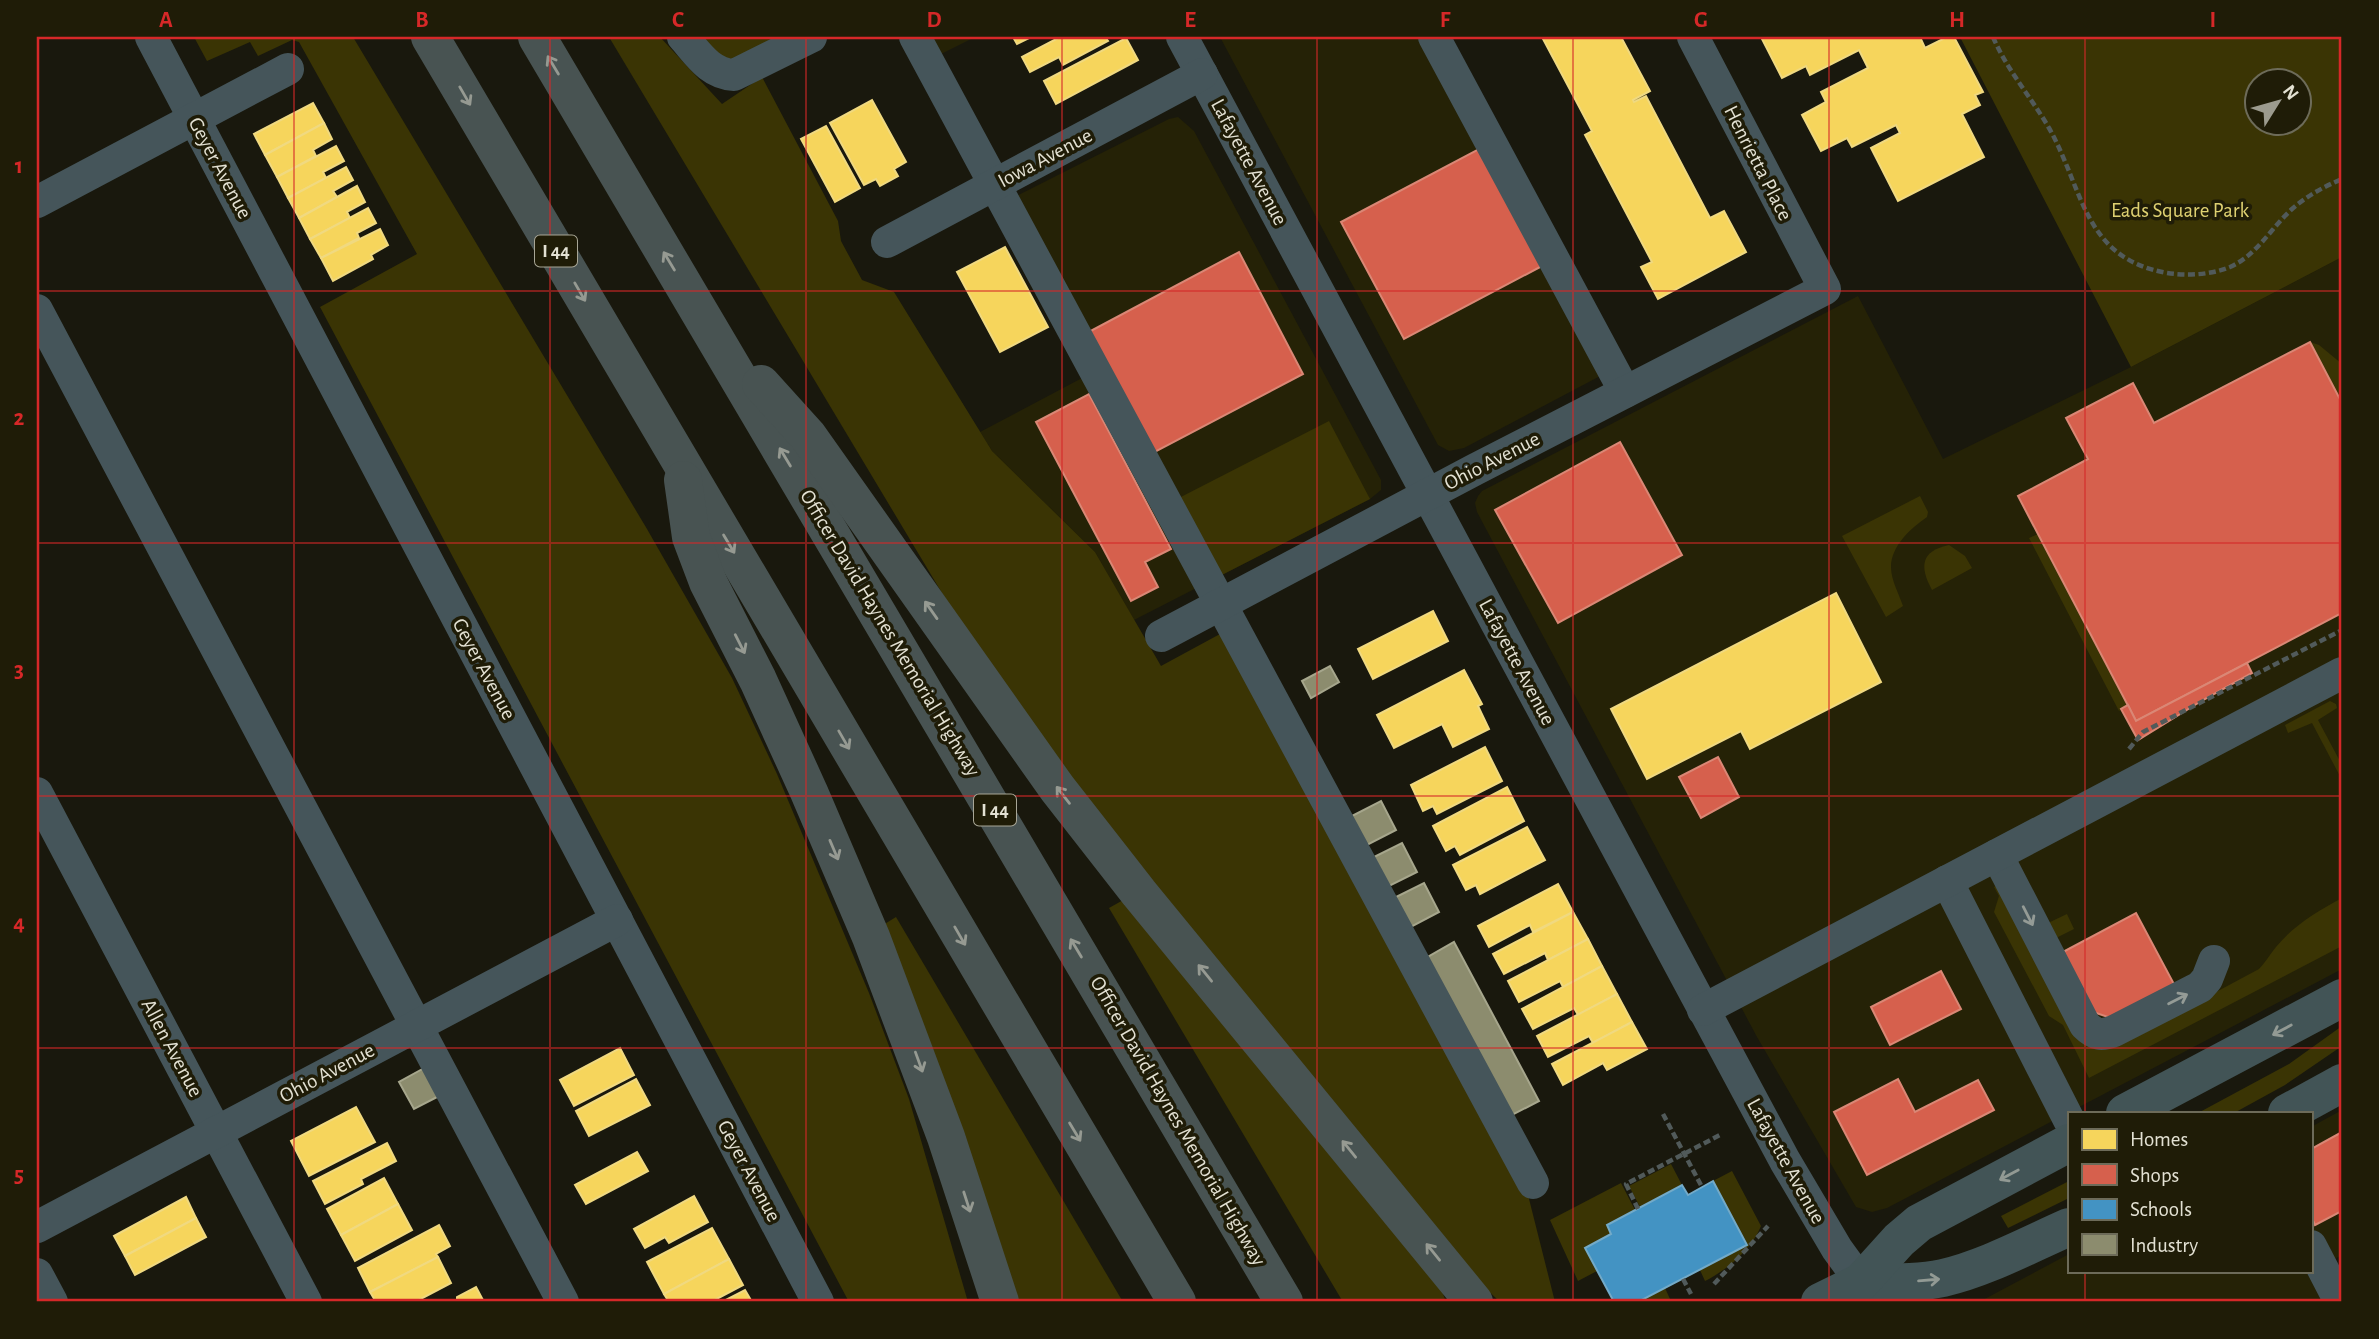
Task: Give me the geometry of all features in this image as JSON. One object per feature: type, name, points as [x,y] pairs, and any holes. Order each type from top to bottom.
[{"type":"highway","name":"I 44","points":[[430,37],[1177,1302]]},
{"type":"highway","name":"Officer David Haynes Memorial Highway","points":[[537,37],[1284,1302]]},
{"type":"highway","points":[[704,319],[808,436],[1057,788],[1139,893],[1474,1302]]},
{"type":"highway","points":[[681,464],[691,537],[708,582],[758,680],[871,937],[946,1137],[1000,1302]]},
{"type":"main road","points":[[2127,1112],[2342,998]]},
{"type":"main road","points":[[2289,1112],[2342,1083]]},
{"type":"main road","points":[[1872,1295],[1899,1240],[1919,1223],[2068,1144]]},
{"type":"main road","points":[[1820,1302],[1872,1295],[1904,1282],[1941,1279],[1966,1272],[2068,1227]]},
{"type":"street","name":"Geyer Avenue","points":[[150,37],[818,1302]]},
{"type":"street","points":[[683,37],[712,69],[723,75],[734,75],[811,37]]},
{"type":"street","points":[[915,37],[1533,1183]]},
{"type":"street","name":"Lafayette Avenue","points":[[1182,37],[1785,1161],[1837,1250],[1872,1295]]},
{"type":"street","points":[[1434,37],[1625,392]]},
{"type":"street","name":"Henrietta Place","points":[[1693,37],[1825,289]]},
{"type":"street","points":[[37,202],[288,69]]},
{"type":"street","name":"Iowa Avenue","points":[[887,242],[1202,74]]},
{"type":"street","name":"Ohio Avenue","points":[[1161,636],[1427,494],[1825,289]]},
{"type":"street","points":[[37,310],[563,1302]]},
{"type":"street","points":[[1703,1010],[2342,673]]},
{"type":"street","name":"Allen Avenue","points":[[37,793],[306,1302]]},
{"type":"street","points":[[1997,855],[2085,1025],[2093,1033],[2104,1035],[2114,1031],[2200,988],[2214,961]]},
{"type":"street","points":[[1947,881],[2068,1118]]},
{"type":"street","name":"Ohio Avenue","points":[[37,1227],[617,920]]},
{"type":"street","points":[[2312,1248],[2340,1302]]},
{"type":"street","points":[[37,1274],[51,1302]]},
{"type":"path","points":[[1993,37],[2001,56],[2049,128],[2098,234],[2113,251],[2130,262],[2183,275],[2229,267],[2248,257],[2291,210],[2309,195],[2342,179]]},
{"type":"path","points":[[2127,751],[2144,732],[2342,630]]},
{"type":"path","points":[[1663,1114],[1702,1187]]},
{"type":"path","points":[[1637,1209],[1626,1184],[1720,1135]]},
{"type":"path","points":[[1714,1283],[1768,1226]]},
{"type":"path","points":[[1683,1279],[1690,1294]]},
{"type":"shaded area","points":[[903,37],[975,37],[919,65]]},
{"type":"shaded area","points":[[1220,37],[1420,37],[1604,374],[1464,448],[1449,451],[1438,445]]},
{"type":"shaded area","points":[[1178,117],[1194,131],[1381,480],[1381,490],[1370,499],[1134,620],[1095,552],[992,451],[980,432],[1084,377],[993,208],[1169,119]]},
{"type":"shaded area","points":[[2342,257],[2342,969],[1887,1208],[1872,1212],[1856,1207],[1757,1037],[1477,512],[1475,503],[1482,491],[1858,296],[1943,459],[2131,367]]},
{"type":"shaded area","points":[[2342,1110],[2342,1255],[2331,1261],[2342,1302],[1979,1302],[2068,1255],[2068,1272],[2312,1272],[2312,1126]]},
{"type":"green space","points":[[194,37],[353,37],[647,529],[732,678],[777,774],[869,993],[909,1099],[968,1302],[849,1302],[320,307],[417,254],[299,42],[292,40],[258,56],[250,42],[207,61]]},
{"type":"green space","points":[[609,37],[660,37],[722,104],[762,77],[838,221],[841,241],[862,280],[894,292],[992,451],[1095,552],[1161,666],[1220,634],[1526,1187],[1555,1302],[1500,1302],[1477,1280],[1144,879],[954,613]]},
{"type":"green space","points":[[697,37],[771,37],[774,42],[728,64]]},
{"type":"green space","name":"Eads Square Park","points":[[1960,37],[2342,37],[2342,257],[2131,367]]},
{"type":"green space","points":[[2310,342],[2319,345],[2342,364],[2342,403]]},
{"type":"green space","points":[[1329,421],[1370,499],[1216,578],[1175,500]]},
{"type":"green space","points":[[1920,496],[1928,512],[1927,517],[1903,538],[1892,559],[1892,577],[1903,606],[1886,617],[1842,536]]},
{"type":"green space","points":[[2038,534],[2128,705],[2119,711],[2029,538]]},
{"type":"green space","points":[[1949,545],[1965,556],[1972,568],[1932,590],[1925,574],[1925,561],[1933,551]]},
{"type":"green space","points":[[2330,701],[2336,704],[2337,708],[2318,720],[2342,765],[2342,780],[2312,723],[2288,733],[2285,725]]},
{"type":"green space","points":[[2001,883],[2079,1032],[2121,1043],[2259,969],[2298,925],[2342,898],[2342,946],[2089,1078],[2063,1025],[2049,1016],[1994,912],[1999,896],[1994,887]]},
{"type":"green space","points":[[1125,899],[1436,1275],[1446,1302],[1343,1302],[1109,908]]},
{"type":"green space","points":[[2067,914],[2074,929],[2054,939],[2048,923]]},
{"type":"green space","points":[[896,917],[1123,1302],[1019,1302],[883,925]]},
{"type":"green space","points":[[2342,1026],[2342,1046],[2285,1085],[2236,1112],[2200,1112],[2289,1064]]},
{"type":"green space","points":[[1671,1164],[1682,1185],[1640,1207],[1629,1186]]},
{"type":"green space","points":[[1732,1171],[1761,1226],[1752,1243],[1738,1258],[1705,1281],[1700,1270],[1747,1245],[1713,1181]]},
{"type":"green space","points":[[2068,1182],[2068,1198],[2008,1228],[2001,1216]]},
{"type":"green space","points":[[1621,1183],[1635,1210],[1607,1225],[1611,1234],[1585,1248],[1597,1271],[1578,1281],[1550,1220]]},
{"type":"green space","points":[[1665,1288],[1670,1299],[1663,1302],[1638,1302]]},
{"type":"building: Homes","points":[[1013,37],[1031,37],[1017,44]]},
{"type":"building: Homes","points":[[1060,37],[1105,37],[1108,41],[1063,65],[1059,57],[1030,72],[1022,57]]},
{"type":"building: Homes","points":[[1542,37],[1621,37],[1650,91],[1633,100],[1634,102],[1646,96],[1710,218],[1724,211],[1746,252],[1658,299],[1641,267],[1652,262],[1585,135],[1592,131]]},
{"type":"building: Homes","points":[[1920,37],[1925,48],[1947,37],[1954,37],[1983,92],[1975,95],[1980,105],[1962,114],[1984,157],[1898,201],[1871,148],[1900,133],[1896,125],[1852,147],[1847,138],[1821,151],[1802,115],[1826,102],[1821,92],[1868,68],[1859,50],[1810,75],[1806,66],[1782,78],[1762,39]]},
{"type":"building: Homes","points":[[1126,38],[1138,60],[1056,104],[1044,81]]},
{"type":"building: Homes","points":[[872,100],[906,162],[894,169],[898,176],[880,186],[876,179],[864,185],[830,123]]},
{"type":"building: Homes","points":[[313,103],[324,123],[265,155],[254,134]]},
{"type":"building: Homes","points":[[324,123],[332,139],[313,150],[316,156],[277,177],[265,155]]},
{"type":"building: Homes","points":[[826,126],[860,188],[835,202],[801,139]]},
{"type":"building: Homes","points":[[336,146],[344,161],[323,172],[326,178],[288,198],[277,177]]},
{"type":"building: Homes","points":[[346,167],[353,180],[333,191],[337,197],[299,218],[288,198]]},
{"type":"building: Homes","points":[[357,186],[365,202],[347,212],[350,218],[310,239],[299,218]]},
{"type":"building: Homes","points":[[368,208],[376,223],[357,233],[359,238],[321,258],[310,239]]},
{"type":"building: Homes","points":[[380,229],[388,245],[371,255],[373,259],[333,281],[321,258]]},
{"type":"building: Homes","points":[[1005,247],[1048,327],[1000,352],[957,272]]},
{"type":"building: Homes","points":[[1836,593],[1881,682],[1750,749],[1741,731],[1647,779],[1611,709]]},
{"type":"building: Homes","points":[[1433,611],[1448,641],[1373,679],[1358,649]]},
{"type":"building: Homes","points":[[1464,670],[1482,704],[1478,706],[1489,729],[1453,747],[1442,724],[1394,748],[1377,715]]},
{"type":"building: Homes","points":[[1485,747],[1502,781],[1437,814],[1433,806],[1423,811],[1411,785]]},
{"type":"building: Homes","points":[[1507,787],[1524,821],[1460,855],[1455,846],[1446,851],[1433,826]]},
{"type":"building: Homes","points":[[1527,827],[1545,860],[1480,894],[1476,885],[1466,890],[1453,865]]},
{"type":"building: Homes","points":[[1558,884],[1573,912],[1533,932],[1530,925],[1489,947],[1478,926]]},
{"type":"building: Homes","points":[[1573,912],[1588,939],[1548,960],[1545,953],[1504,974],[1493,954]]},
{"type":"building: Homes","points":[[1588,939],[1602,966],[1563,987],[1560,981],[1519,1002],[1508,981]]},
{"type":"building: Homes","points":[[1602,966],[1617,994],[1578,1015],[1574,1008],[1533,1029],[1522,1009]]},
{"type":"building: Homes","points":[[1617,994],[1632,1022],[1593,1043],[1589,1036],[1548,1057],[1537,1036]]},
{"type":"building: Homes","points":[[1632,1022],[1647,1049],[1607,1070],[1603,1063],[1563,1085],[1552,1064]]},
{"type":"building: Homes","points":[[620,1048],[634,1075],[574,1106],[560,1080]]},
{"type":"building: Homes","points":[[636,1079],[650,1105],[589,1136],[576,1111]]},
{"type":"building: Homes","points":[[356,1107],[375,1142],[309,1176],[291,1141]]},
{"type":"building: Homes","points":[[387,1143],[396,1161],[361,1179],[363,1184],[325,1204],[313,1181]]},
{"type":"building: Homes","points":[[637,1152],[648,1171],[586,1204],[575,1185]]},
{"type":"building: Homes","points":[[384,1178],[398,1204],[341,1235],[327,1209]]},
{"type":"building: Homes","points":[[694,1196],[708,1222],[669,1243],[665,1237],[645,1248],[634,1229]]},
{"type":"building: Homes","points":[[186,1197],[196,1218],[125,1256],[114,1236]]},
{"type":"building: Homes","points":[[398,1204],[412,1230],[355,1261],[341,1235]]},
{"type":"building: Homes","points":[[196,1218],[206,1237],[135,1275],[125,1256]]},
{"type":"building: Homes","points":[[439,1225],[450,1246],[436,1254],[438,1257],[370,1292],[358,1268]]},
{"type":"building: Homes","points":[[712,1228],[729,1259],[664,1294],[647,1262]]},
{"type":"building: Homes","points":[[438,1257],[451,1283],[415,1302],[376,1302],[370,1292]]},
{"type":"building: Homes","points":[[729,1259],[743,1285],[711,1302],[669,1302],[664,1294]]},
{"type":"building: Homes","points":[[476,1287],[484,1302],[457,1302],[457,1297]]},
{"type":"building: Homes","points":[[745,1290],[752,1302],[722,1302]]},
{"type":"building: Shops","points":[[1479,149],[1542,266],[1404,339],[1341,222]]},
{"type":"building: Shops","points":[[1239,252],[1303,374],[1149,455],[1085,334]]},
{"type":"building: Shops","points":[[2310,342],[2342,403],[2342,613],[2136,721],[2018,496],[2088,459],[2066,418],[2133,383],[2154,423]]},
{"type":"building: Shops","points":[[1089,394],[1171,549],[1145,562],[1158,587],[1131,601],[1036,422]]},
{"type":"building: Shops","points":[[1620,442],[1682,555],[1558,623],[1495,510]]},
{"type":"building: Shops","points":[[2247,663],[2252,673],[2138,740],[2121,709],[2128,705],[2136,721]]},
{"type":"building: Shops","points":[[1718,757],[1739,797],[1701,818],[1679,777]]},
{"type":"building: Shops","points":[[2136,913],[2175,986],[2114,1019],[2093,1012],[2061,953]]},
{"type":"building: Shops","points":[[1941,971],[1961,1009],[1890,1045],[1871,1007]]},
{"type":"building: Shops","points":[[1898,1079],[1915,1112],[1978,1080],[1994,1110],[1867,1175],[1834,1112]]},
{"type":"building: Shops","points":[[2342,1132],[2342,1211],[2315,1225],[2312,1218],[2312,1148]]},
{"type":"building: Schools","points":[[1713,1181],[1747,1245],[1638,1302],[1614,1302],[1585,1248],[1611,1234],[1607,1225],[1682,1185],[1688,1195]]},
{"type":"building: Industry","points":[[1330,666],[1339,682],[1311,698],[1302,681]]},
{"type":"building: Industry","points":[[1381,801],[1396,830],[1365,846],[1350,817]]},
{"type":"building: Industry","points":[[1402,843],[1417,872],[1385,888],[1370,859]]},
{"type":"building: Industry","points":[[1424,883],[1439,912],[1407,929],[1392,899]]},
{"type":"building: Industry","points":[[1454,942],[1539,1101],[1510,1116],[1426,958]]},
{"type":"building: Industry","points":[[426,1067],[441,1095],[414,1109],[399,1082]]}]
